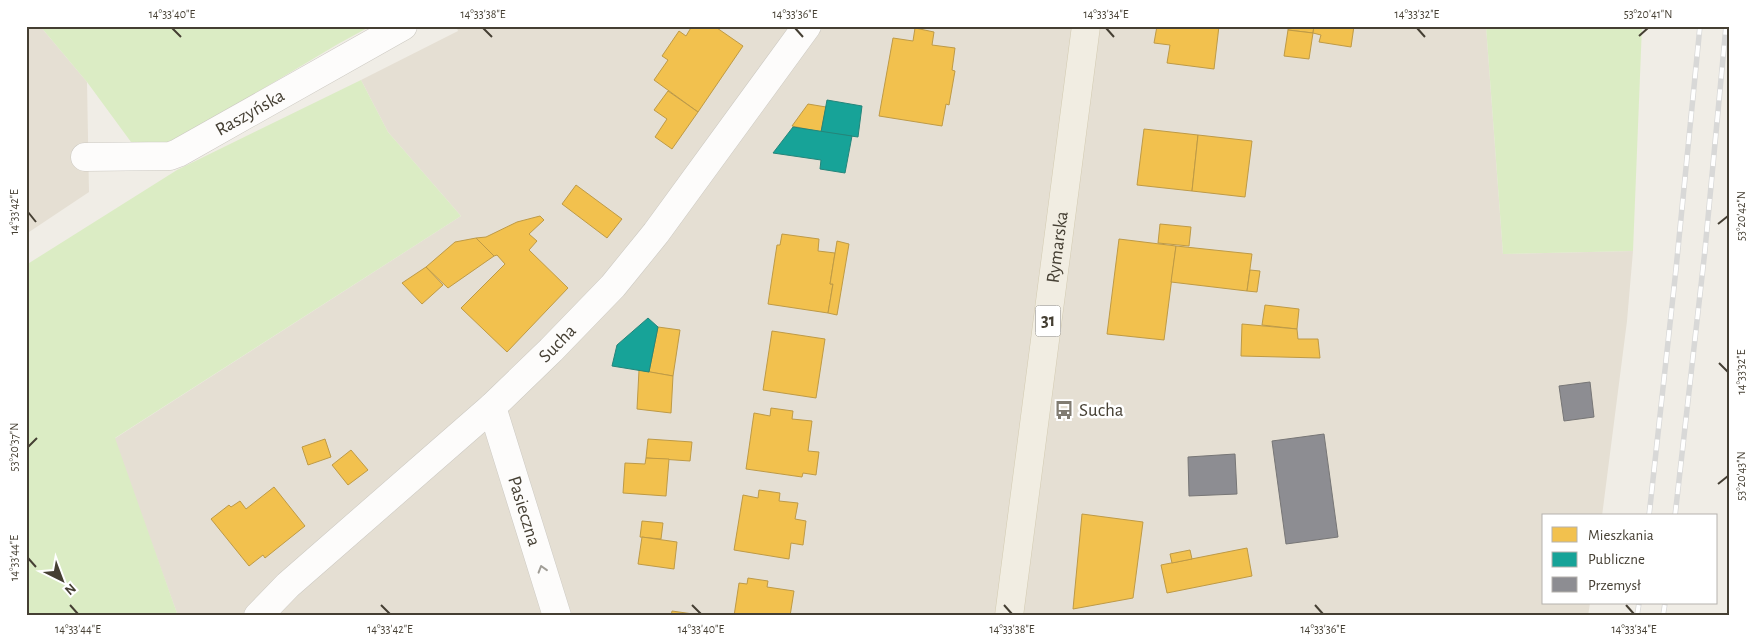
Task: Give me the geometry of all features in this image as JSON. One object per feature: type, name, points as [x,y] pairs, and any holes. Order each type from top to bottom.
[{"type":"main road","name":"Rymarska","points":[[1010,616],[1086,26]]},
{"type":"street","name":"Raszyńska","points":[[85,157],[170,156],[178,153],[403,26]]},
{"type":"street","name":"Sucha","points":[[258,616],[288,585],[492,407],[551,350],[619,278],[678,204],[807,26]]},
{"type":"street","name":"Pasieczna","points":[[492,407],[557,616]]},
{"type":"shaded area","points":[[26,26],[40,26],[87,82],[89,192],[26,234]]},
{"type":"shaded area","points":[[456,26],[1486,26],[1503,254],[1633,251],[1627,321],[1602,514],[1542,514],[1542,604],[1590,604],[1588,616],[178,616],[114,439],[461,216],[388,132],[361,80],[458,31]]},
{"type":"green space","points":[[40,26],[371,26],[165,147],[131,142],[87,82]]},
{"type":"green space","points":[[1486,26],[1642,26],[1633,251],[1503,254]]},
{"type":"green space","points":[[361,80],[388,132],[461,216],[115,438],[178,616],[26,616],[26,265],[177,170]]},
{"type":"building: Mieszkania","points":[[692,26],[718,26],[717,28],[743,46],[698,112],[654,80],[668,60],[662,56],[679,31],[686,36]]},
{"type":"building: Mieszkania","points":[[1157,26],[1219,26],[1214,69],[1167,63],[1170,45],[1154,43]]},
{"type":"building: Mieszkania","points":[[1288,26],[1314,26],[1313,33],[1288,30]]},
{"type":"building: Mieszkania","points":[[1314,26],[1354,26],[1351,47],[1319,42],[1321,35],[1313,33]]},
{"type":"building: Mieszkania","points":[[915,28],[934,32],[932,45],[955,48],[952,70],[955,71],[949,105],[946,104],[942,126],[879,116],[893,38],[913,41]]},
{"type":"building: Mieszkania","points":[[1288,30],[1313,33],[1309,59],[1284,56]]},
{"type":"building: Mieszkania","points":[[668,91],[698,112],[672,149],[655,137],[667,119],[654,110]]},
{"type":"building: Mieszkania","points":[[808,104],[826,107],[821,132],[792,126]]},
{"type":"building: Mieszkania","points":[[1144,129],[1198,135],[1192,191],[1137,185]]},
{"type":"building: Mieszkania","points":[[1198,135],[1252,141],[1245,197],[1192,191]]},
{"type":"building: Mieszkania","points":[[576,185],[622,219],[607,238],[562,204]]},
{"type":"building: Mieszkania","points":[[540,216],[544,220],[529,234],[537,241],[529,250],[568,288],[507,352],[461,308],[505,264],[476,238],[486,237],[517,222]]},
{"type":"building: Mieszkania","points":[[1160,224],[1191,227],[1189,246],[1158,243]]},
{"type":"building: Mieszkania","points":[[782,234],[819,239],[818,251],[835,253],[830,284],[833,284],[828,313],[768,304],[777,245],[780,245]]},
{"type":"building: Mieszkania","points":[[476,238],[494,256],[448,288],[426,267],[455,242]]},
{"type":"building: Mieszkania","points":[[1119,239],[1176,246],[1164,340],[1107,334]]},
{"type":"building: Mieszkania","points":[[837,241],[849,244],[837,315],[828,313],[833,284],[830,284]]},
{"type":"building: Mieszkania","points":[[1176,246],[1252,254],[1247,291],[1171,282]]},
{"type":"building: Mieszkania","points":[[426,267],[443,285],[422,304],[402,283]]},
{"type":"building: Mieszkania","points":[[1250,270],[1260,271],[1257,292],[1247,291]]},
{"type":"building: Mieszkania","points":[[1265,305],[1299,309],[1297,329],[1262,325]]},
{"type":"building: Mieszkania","points":[[1242,324],[1297,329],[1298,339],[1318,339],[1320,358],[1241,356]]},
{"type":"building: Mieszkania","points":[[658,327],[680,330],[673,376],[649,372]]},
{"type":"building: Mieszkania","points":[[772,331],[825,339],[816,398],[763,390]]},
{"type":"building: Mieszkania","points":[[639,370],[673,376],[671,413],[637,409]]},
{"type":"building: Mieszkania","points":[[771,408],[793,411],[792,419],[812,421],[808,451],[819,452],[816,475],[803,473],[802,477],[746,469],[754,413],[770,416]]},
{"type":"building: Mieszkania","points":[[325,439],[331,457],[308,465],[302,447]]},
{"type":"building: Mieszkania","points":[[648,439],[692,442],[690,461],[646,458]]},
{"type":"building: Mieszkania","points":[[351,450],[368,470],[348,485],[332,465]]},
{"type":"building: Mieszkania","points":[[646,458],[669,459],[666,496],[623,493],[625,463],[645,464]]},
{"type":"building: Mieszkania","points":[[274,487],[305,526],[265,558],[263,555],[249,566],[211,519],[229,505],[231,507],[240,501],[246,509]]},
{"type":"building: Mieszkania","points":[[759,490],[780,493],[779,501],[798,503],[795,519],[806,521],[803,545],[791,543],[789,559],[734,550],[743,495],[758,498]]},
{"type":"building: Mieszkania","points":[[1082,514],[1143,522],[1133,598],[1073,609]]},
{"type":"building: Mieszkania","points":[[642,521],[663,523],[661,539],[640,537]]},
{"type":"building: Mieszkania","points":[[642,537],[677,542],[674,569],[638,564]]},
{"type":"building: Mieszkania","points":[[1247,548],[1252,576],[1167,593],[1161,565]]},
{"type":"building: Mieszkania","points":[[1190,550],[1192,559],[1172,563],[1170,554]]},
{"type":"building: Mieszkania","points":[[748,578],[768,581],[767,587],[794,591],[790,616],[734,616],[739,583],[747,584]]},
{"type":"building: Mieszkania","points":[[672,611],[693,614],[693,616],[671,616]]},
{"type":"building: Publiczne","points":[[827,100],[862,106],[858,137],[821,132]]},
{"type":"building: Publiczne","points":[[793,127],[852,136],[845,173],[820,169],[821,160],[773,153]]},
{"type":"building: Publiczne","points":[[648,318],[658,327],[649,372],[612,366],[617,345]]},
{"type":"building: Przemysł","points":[[1590,382],[1594,417],[1564,421],[1559,386]]},
{"type":"building: Przemysł","points":[[1324,434],[1338,537],[1286,544],[1272,441]]},
{"type":"building: Przemysł","points":[[1235,454],[1237,494],[1189,496],[1188,457]]},
{"type":"railway","points":[[1649,514],[1700,26]]},
{"type":"railway","points":[[1675,514],[1705,250],[1726,26]]},
{"type":"railway","points":[[1637,616],[1639,604]]},
{"type":"railway","points":[[1663,616],[1665,604]]},
{"type":"place","name":"Sucha","points":[[1064,410]]}]
